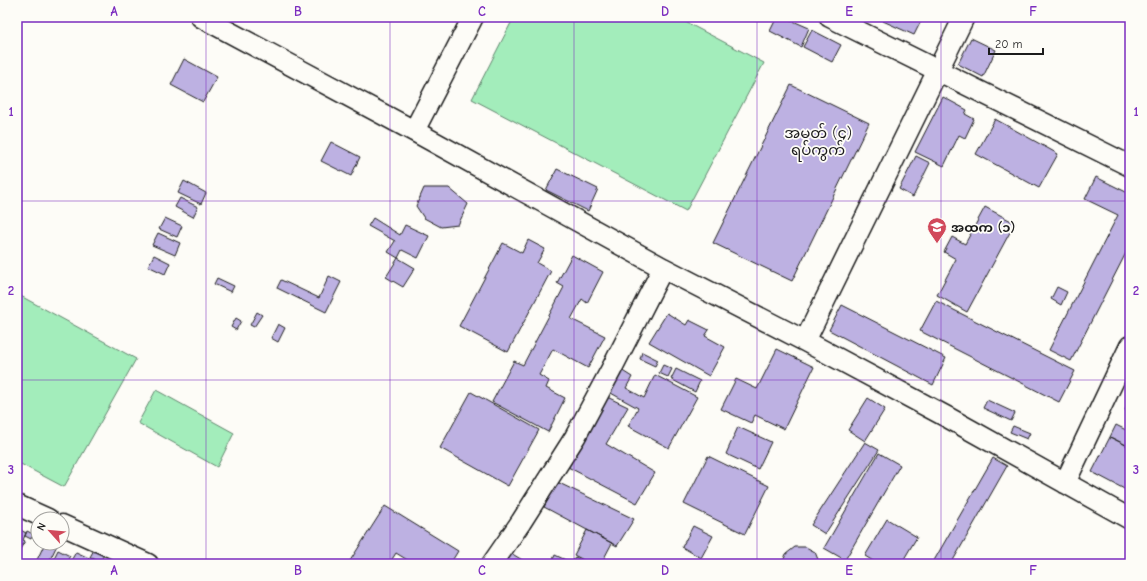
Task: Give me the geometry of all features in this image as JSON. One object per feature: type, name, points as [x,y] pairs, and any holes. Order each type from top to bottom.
[{"type":"street","points":[[201,17],[414,131],[663,268],[805,341],[947,417],[1130,518]]},
{"type":"street","points":[[414,131],[473,17]]},
{"type":"street","points":[[830,17],[1130,166]]},
{"type":"street","points":[[805,341],[964,17]]},
{"type":"street","points":[[492,564],[521,522],[575,437],[663,268]]},
{"type":"street","points":[[1065,483],[1130,346]]},
{"type":"street","points":[[17,505],[30,511]]},
{"type":"street","points":[[70,529],[148,564]]},
{"type":"green space","points":[[514,17],[676,17],[764,63],[686,211],[472,99]]},
{"type":"green space","points":[[17,294],[136,359],[64,487],[17,462]]},
{"type":"green space","points":[[156,390],[234,433],[217,467],[138,423]]},
{"type":"building","points":[[777,17],[784,17],[809,28],[801,47],[770,31]]},
{"type":"building","points":[[885,17],[923,17],[914,35],[883,21]]},
{"type":"building","points":[[812,30],[841,45],[832,62],[803,47]]},
{"type":"building","points":[[971,38],[996,50],[983,77],[958,64]]},
{"type":"building","points":[[184,59],[217,77],[203,102],[171,85]]},
{"type":"building","points":[[791,85],[869,123],[792,281],[713,243]]},
{"type":"building","points":[[943,97],[967,110],[965,114],[974,119],[965,138],[959,135],[944,166],[915,152]]},
{"type":"building","points":[[995,119],[1058,154],[1039,188],[976,154]]},
{"type":"building","points":[[331,142],[360,157],[351,176],[321,161]]},
{"type":"building","points":[[916,156],[930,163],[913,197],[899,189]]},
{"type":"building","points":[[557,169],[598,189],[588,211],[546,190]]},
{"type":"building","points":[[1096,177],[1130,194],[1130,245],[1071,361],[1049,350],[1118,215],[1085,199]]},
{"type":"building","points":[[184,181],[206,193],[201,204],[178,193]]},
{"type":"building","points":[[424,188],[449,188],[468,204],[458,225],[441,227],[424,218],[416,206]]},
{"type":"building","points":[[180,198],[198,207],[193,217],[175,207]]},
{"type":"building","points":[[985,207],[1015,223],[967,312],[937,295],[956,259],[944,252],[952,237],[965,244]]},
{"type":"building","points":[[165,218],[182,226],[177,237],[159,229]]},
{"type":"building","points":[[373,218],[400,235],[405,225],[429,236],[418,258],[402,250],[398,258],[388,252],[395,241],[368,226]]},
{"type":"building","points":[[158,233],[180,243],[175,255],[152,245]]},
{"type":"building","points":[[528,240],[545,249],[537,263],[551,271],[508,352],[459,326],[503,243],[522,253]]},
{"type":"building","points":[[154,255],[170,263],[165,274],[148,266]]},
{"type":"building","points":[[572,255],[603,272],[587,303],[582,299],[571,319],[605,336],[588,368],[553,349],[539,375],[549,381],[546,388],[565,398],[548,432],[492,402],[514,361],[523,365],[564,287],[557,283]]},
{"type":"building","points":[[398,258],[415,268],[403,287],[386,277]]},
{"type":"building","points":[[329,276],[341,282],[326,312],[277,288],[281,280],[319,298]]},
{"type":"building","points":[[217,278],[234,286],[231,292],[214,284]]},
{"type":"building","points":[[1057,287],[1067,292],[1061,305],[1051,299]]},
{"type":"building","points":[[936,301],[1075,371],[1059,402],[920,331]]},
{"type":"building","points":[[842,305],[946,358],[933,385],[829,330]]},
{"type":"building","points":[[257,312],[262,315],[254,327],[250,325]]},
{"type":"building","points":[[667,313],[686,325],[689,320],[709,330],[705,336],[725,347],[709,376],[649,342]]},
{"type":"building","points":[[236,318],[241,321],[236,330],[231,327]]},
{"type":"building","points":[[278,324],[285,328],[278,342],[271,338]]},
{"type":"building","points":[[777,349],[814,367],[784,429],[755,415],[751,423],[721,409],[736,379],[757,389]]},
{"type":"building","points":[[642,352],[658,360],[655,366],[640,359]]},
{"type":"building","points":[[663,365],[672,369],[668,377],[659,373]]},
{"type":"building","points":[[676,369],[700,381],[695,392],[671,379]]},
{"type":"building","points":[[621,370],[632,377],[626,388],[644,398],[655,375],[697,397],[669,448],[628,426],[638,408],[609,392]]},
{"type":"building","points":[[471,392],[539,430],[508,486],[440,448]]},
{"type":"building","points":[[605,396],[628,407],[606,444],[655,473],[637,503],[566,466]]},
{"type":"building","points":[[868,398],[885,409],[865,441],[848,430]]},
{"type":"building","points":[[987,400],[1015,413],[1011,421],[983,408]]},
{"type":"building","points":[[1130,400],[1130,413],[1125,410]]},
{"type":"building","points":[[1116,425],[1130,432],[1130,447],[1110,437]]},
{"type":"building","points":[[1013,426],[1030,433],[1027,439],[1010,432]]},
{"type":"building","points":[[738,427],[771,442],[758,469],[726,454]]},
{"type":"building","points":[[1110,437],[1130,447],[1130,492],[1092,472]]},
{"type":"building","points":[[865,442],[879,450],[825,534],[811,525]]},
{"type":"building","points":[[879,453],[900,465],[845,560],[824,548]]},
{"type":"building","points":[[708,456],[769,486],[745,534],[684,504]]},
{"type":"building","points":[[993,458],[1007,466],[951,564],[932,564]]},
{"type":"building","points":[[557,482],[634,519],[617,546],[544,507]]},
{"type":"building","points":[[385,506],[458,551],[450,564],[414,564],[396,553],[389,564],[348,564]]},
{"type":"building","points":[[887,519],[917,537],[901,564],[878,564],[865,556]]},
{"type":"building","points":[[693,526],[713,536],[701,558],[682,547]]},
{"type":"building","points":[[17,528],[26,533],[23,540],[25,541],[19,551],[17,551]]},
{"type":"building","points":[[587,530],[612,543],[601,564],[591,564],[574,555]]},
{"type":"building","points":[[27,531],[30,532],[30,538],[25,536]]},
{"type":"building","points":[[795,547],[806,547],[815,552],[819,564],[782,564],[786,554]]},
{"type":"building","points":[[95,548],[105,553],[100,562],[90,557]]},
{"type":"building","points":[[504,549],[529,564],[495,564]]},
{"type":"building","points":[[41,551],[54,551],[48,564],[35,564]]},
{"type":"building","points":[[58,551],[70,556],[65,564],[51,564]]},
{"type":"building","points":[[76,552],[89,558],[86,564],[69,564]]},
{"type":"building","points":[[555,555],[572,563],[575,557],[589,564],[551,564]]},
{"type":"building","points":[[91,558],[103,564],[88,564]]},
{"type":"place","name":"အထက (၁)","points":[[937,244]]},
{"type":"district","name":"အမှတ် (၄) ရပ်ကွက်","points":[[818,142]]}]
